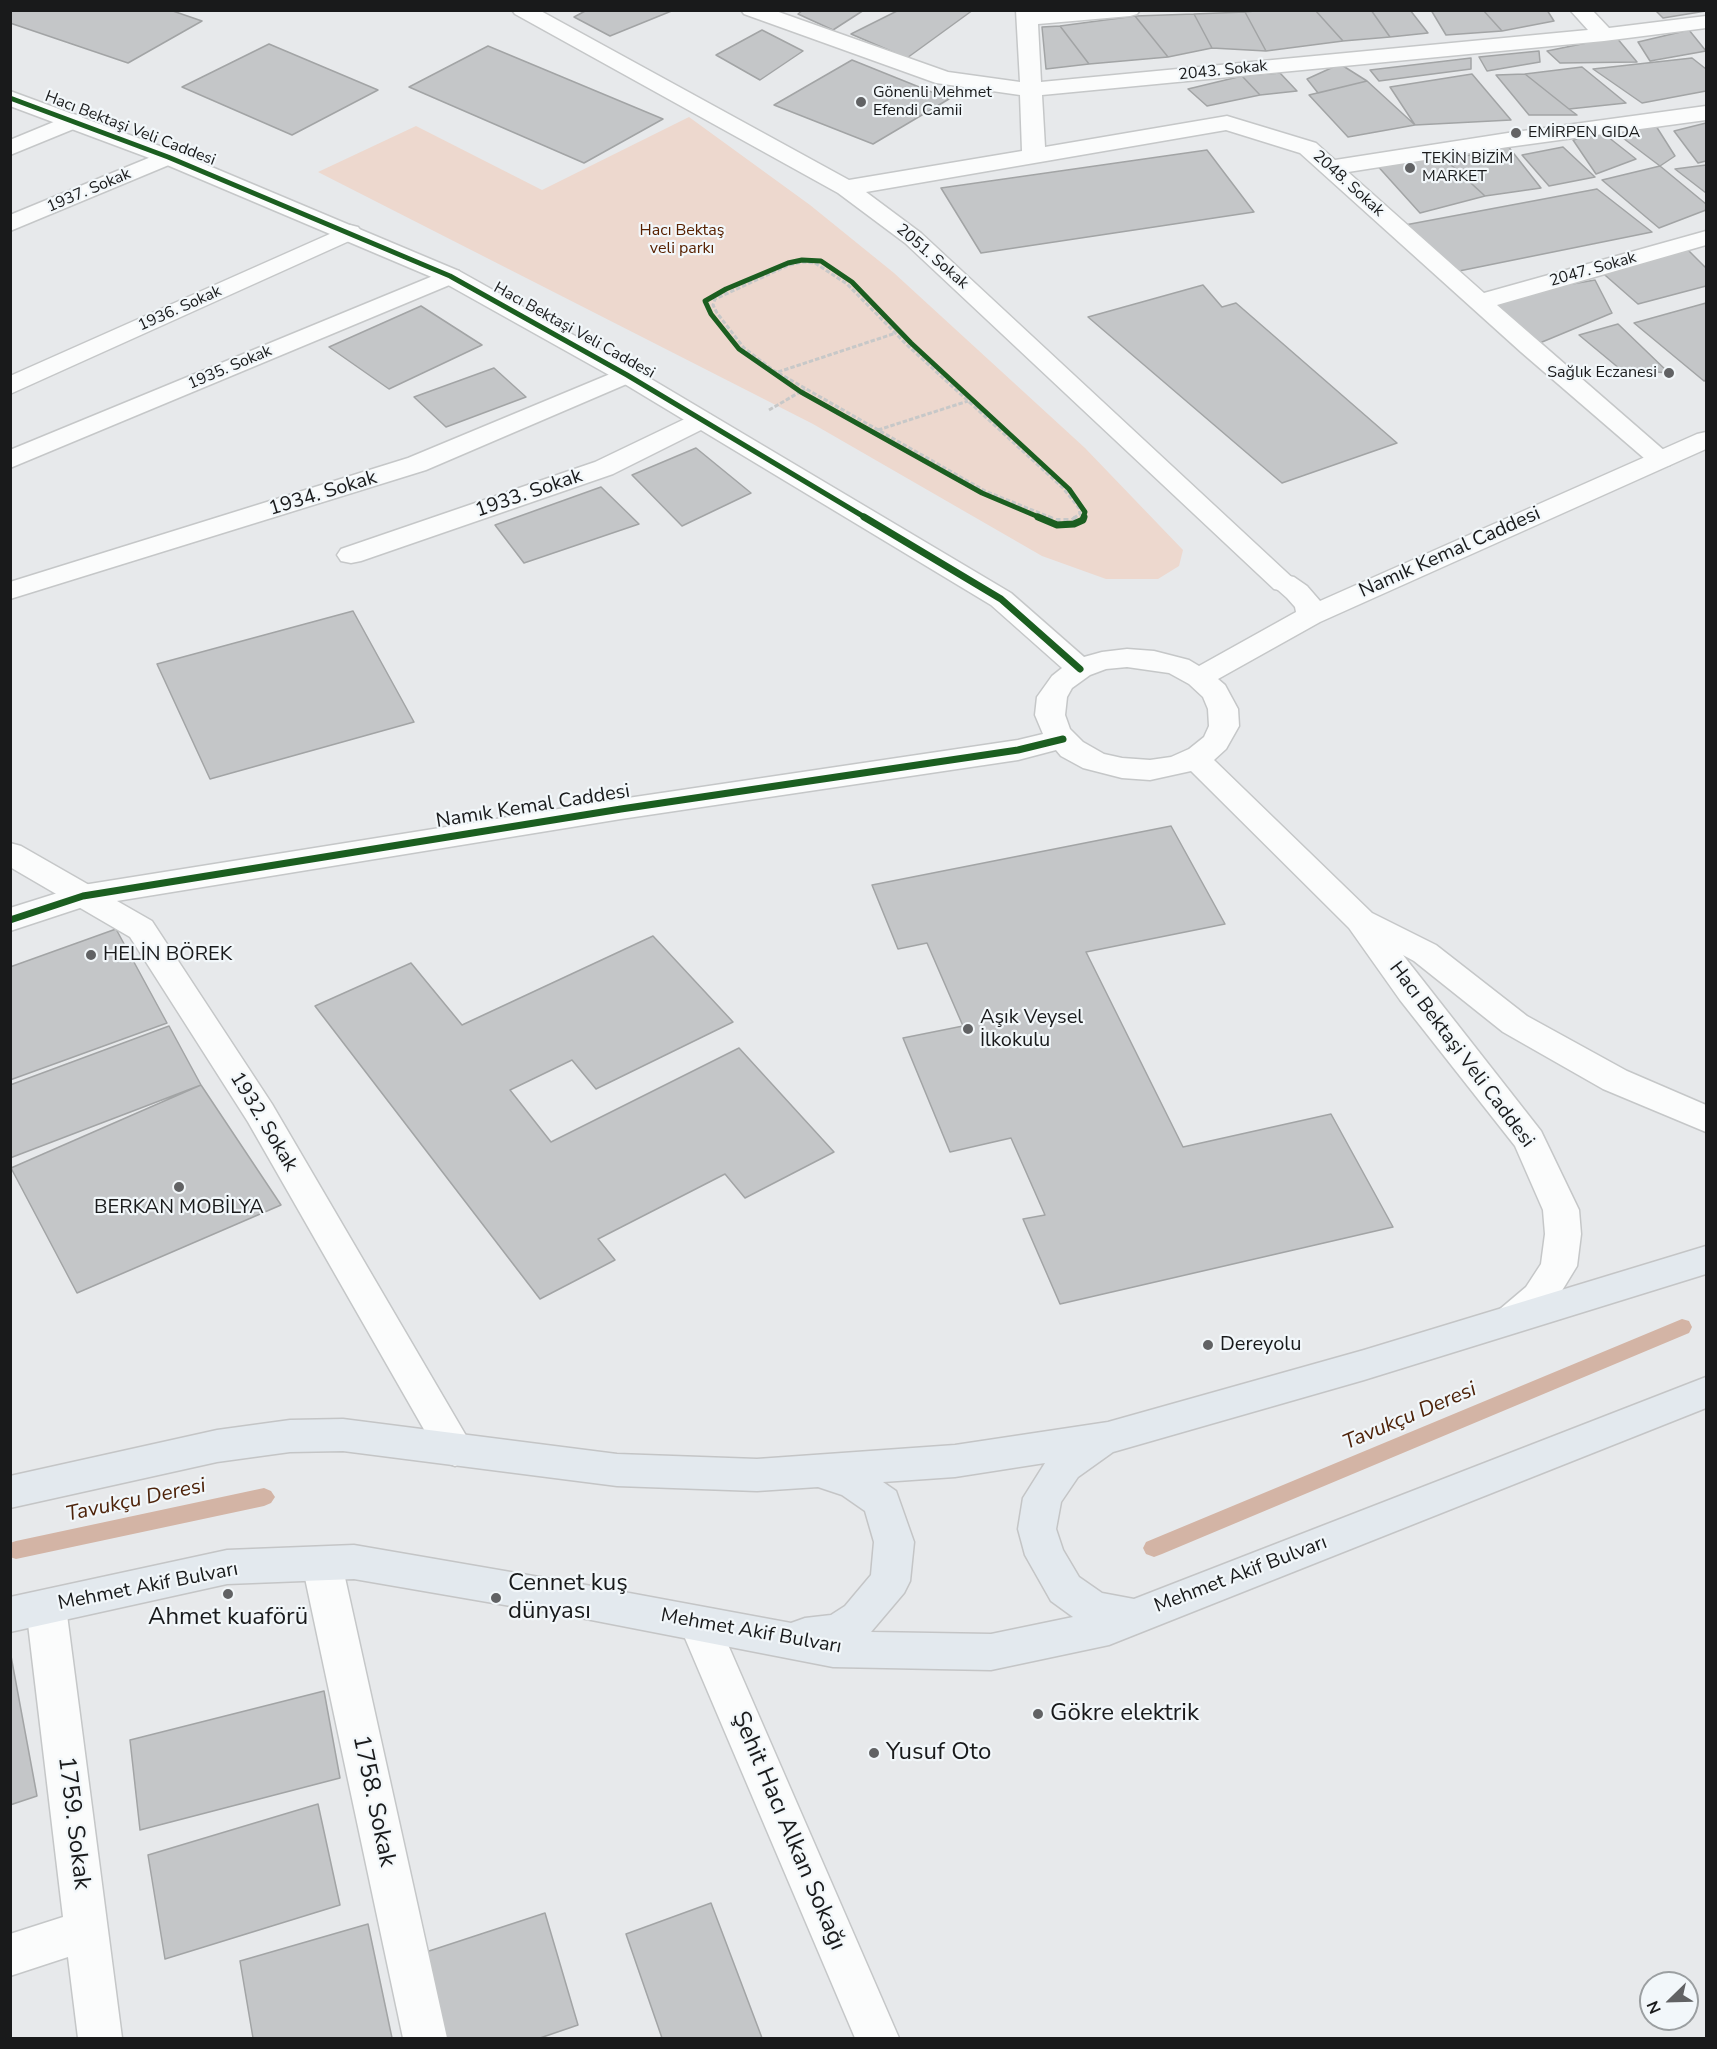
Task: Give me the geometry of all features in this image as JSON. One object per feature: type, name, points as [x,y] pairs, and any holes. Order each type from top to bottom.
[{"type":"main road","points":[[10,1492],[217,1446],[290,1436],[343,1435],[617,1470],[757,1475],[955,1461],[1108,1438],[1364,1365],[1707,1260]]},
{"type":"main road","name":"Mehmet Akif Bulvarı","points":[[28,1611],[227,1568],[354,1562],[833,1649],[991,1652],[1109,1627],[1707,1392]]},
{"type":"main road","points":[[1108,1438],[1064,1466],[1042,1498],[1037,1528],[1045,1555],[1065,1589],[1092,1608],[1134,1617]]},
{"type":"main road","points":[[783,1639],[839,1632],[859,1618],[890,1581],[894,1542],[882,1502],[856,1484],[819,1471]]},
{"type":"street","name":"2051. Sokak","points":[[522,10],[846,188],[913,238],[1284,583],[1297,592],[1309,606],[1310,616]]},
{"type":"street","name":"2043. Sokak","points":[[751,10],[944,78],[1030,90],[1604,35],[1707,22]]},
{"type":"street","points":[[1034,155],[1027,15],[1130,10]]},
{"type":"street","points":[[1580,10],[1604,35]]},
{"type":"street","name":"Hacı Bektaşi Veli Caddesi","points":[[10,98],[168,157],[450,276],[627,375],[1001,599],[1080,669]]},
{"type":"street","points":[[1331,168],[1707,113]]},
{"type":"street","points":[[10,148],[73,121]]},
{"type":"street","name":"2048. Sokak","points":[[846,188],[1227,123],[1308,148],[1479,302],[1661,459]]},
{"type":"street","name":"1937. Sokak","points":[[10,224],[168,157]]},
{"type":"street","name":"1936. Sokak","points":[[10,386],[350,232]]},
{"type":"street","name":"2047. Sokak","points":[[1479,302],[1707,238]]},
{"type":"street","name":"1935. Sokak","points":[[10,460],[450,276]]},
{"type":"street","name":"1934. Sokak","points":[[10,591],[417,464],[627,375]]},
{"type":"street","name":"1933. Sokak","points":[[351,555],[604,468],[702,420]]},
{"type":"street","name":"Namık Kemal Caddesi","points":[[1199,678],[1310,616],[1707,440]]},
{"type":"street","points":[[1127,658],[1154,660],[1179,666],[1199,678],[1215,692],[1223,709],[1224,726],[1216,742],[1195,758],[1177,766],[1150,770],[1122,768],[1094,761],[1072,749],[1057,733],[1050,715],[1052,698],[1062,682],[1080,669],[1110,660],[1127,658]]},
{"type":"street","name":"Namık Kemal Caddesi","points":[[10,920],[83,896],[621,809],[1018,750],[1063,739]]},
{"type":"street","name":"Hacı Bektaşi Veli Caddesi","points":[[1195,758],[1360,920],[1412,992],[1529,1140],[1561,1210],[1563,1234],[1559,1266],[1539,1297],[1513,1319]]},
{"type":"street","name":"1932. Sokak","points":[[10,853],[141,929],[260,1113],[455,1450]]},
{"type":"street","name":"Hacı Bektaşi Veli Caddesi","points":[[1360,920],[1425,953],[1515,1024],[1615,1080],[1707,1119]]},
{"type":"street","name":"1758. Sokak","points":[[322,1564],[425,2038]]},
{"type":"street","name":"1759. Sokak","points":[[28,1611],[86,1930],[100,2038]]},
{"type":"street","name":"Şehit Hacı Alkan Sokağı","points":[[699,1624],[877,2038]]},
{"type":"street","points":[[10,1955],[86,1930]]},
{"type":"path","points":[[802,260],[821,261],[852,282],[911,343],[1069,489],[1085,512],[1083,520],[1074,524],[1057,525],[982,493],[801,392],[770,372],[739,349],[711,314],[705,301],[726,289],[788,263],[802,260]]},
{"type":"path","points":[[803,262],[815,263],[847,284],[896,333],[1062,488],[1080,514],[1072,520],[1056,520],[985,491],[777,373],[744,348],[713,305],[715,299],[728,291],[789,265],[803,262]]},
{"type":"path","points":[[777,373],[896,333]]},
{"type":"path","points":[[877,430],[969,401]]},
{"type":"green space","name":"Hacı Bektaş veli parkı","points":[[689,117],[810,205],[894,273],[1085,448],[1183,550],[1179,566],[1158,579],[1106,579],[1042,556],[813,424],[318,172],[416,126],[542,190]]},
{"type":"building","points":[[10,10],[170,10],[202,21],[128,63],[10,23]]},
{"type":"building","points":[[587,10],[674,10],[610,36],[574,17]]},
{"type":"building","points":[[803,10],[864,10],[833,30],[798,14]]},
{"type":"building","points":[[899,10],[973,10],[907,58],[851,34]]},
{"type":"building","points":[[1315,10],[1343,41],[1266,51],[1245,12]]},
{"type":"building","points":[[1315,10],[1371,10],[1390,37],[1343,41]]},
{"type":"building","points":[[1371,10],[1410,10],[1428,33],[1390,37]]},
{"type":"building","points":[[1431,10],[1483,10],[1502,31],[1446,35]]},
{"type":"building","points":[[1483,10],[1547,10],[1554,21],[1502,31]]},
{"type":"building","points":[[1655,10],[1706,10],[1706,11],[1663,18]]},
{"type":"building","points":[[1245,12],[1266,51],[1212,48],[1194,14]]},
{"type":"building","points":[[1194,14],[1212,48],[1168,57],[1135,16]]},
{"type":"building","points":[[1135,16],[1168,57],[1089,64],[1060,26]]},
{"type":"building","points":[[1060,26],[1089,64],[1046,69],[1042,27]]},
{"type":"building","points":[[762,30],[803,51],[760,80],[716,55]]},
{"type":"building","points":[[1689,30],[1706,51],[1650,61],[1638,42]]},
{"type":"building","points":[[1616,37],[1637,62],[1560,63],[1547,51]]},
{"type":"building","points":[[269,44],[378,90],[292,135],[182,87]]},
{"type":"building","points":[[488,46],[663,119],[584,163],[409,87]]},
{"type":"building","points":[[1539,51],[1540,62],[1487,71],[1479,57]]},
{"type":"building","points":[[1471,58],[1471,69],[1379,81],[1370,70]]},
{"type":"building","points":[[1692,58],[1706,69],[1706,91],[1642,103],[1593,69]]},
{"type":"building","name":"Gönenli Mehmet Efendi Camii","points":[[852,60],[949,99],[873,144],[774,105]]},
{"type":"building","points":[[1340,64],[1367,81],[1318,93],[1307,79]]},
{"type":"building","points":[[1582,67],[1626,103],[1569,109],[1525,74]]},
{"type":"building","points":[[1280,73],[1297,91],[1260,95],[1242,76]]},
{"type":"building","points":[[1472,74],[1511,120],[1415,125],[1390,87]]},
{"type":"building","points":[[1525,74],[1577,115],[1529,115],[1496,75]]},
{"type":"building","points":[[1242,76],[1260,95],[1207,106],[1188,89]]},
{"type":"building","points":[[1367,81],[1415,125],[1348,137],[1309,95]]},
{"type":"building","points":[[1706,123],[1706,161],[1698,163],[1674,131]]},
{"type":"building","points":[[1656,126],[1675,156],[1660,166],[1615,132]]},
{"type":"building","points":[[1603,133],[1636,159],[1596,174],[1573,140]]},
{"type":"building","points":[[1507,145],[1541,188],[1485,196],[1447,161]]},
{"type":"building","points":[[1563,147],[1595,177],[1549,186],[1522,155]]},
{"type":"building","points":[[1207,150],[1254,212],[981,253],[941,188]]},
{"type":"building","points":[[1439,154],[1485,196],[1420,213],[1374,162]]},
{"type":"building","points":[[1706,165],[1706,193],[1675,169]]},
{"type":"building","points":[[1660,166],[1706,204],[1706,210],[1659,228],[1602,180]]},
{"type":"building","points":[[1597,189],[1652,232],[1459,271],[1405,225]]},
{"type":"building","points":[[1683,245],[1706,268],[1706,286],[1638,304],[1598,269]]},
{"type":"building","points":[[1595,280],[1612,313],[1530,347],[1492,298]]},
{"type":"building","points":[[1203,285],[1222,307],[1236,303],[1397,443],[1282,483],[1088,317]]},
{"type":"building","points":[[1706,303],[1706,380],[1704,381],[1634,323]]},
{"type":"building","points":[[421,306],[482,345],[389,389],[329,347]]},
{"type":"building","points":[[1618,324],[1669,373],[1620,369],[1579,335]]},
{"type":"building","points":[[494,368],[526,397],[446,427],[414,397]]},
{"type":"building","points":[[696,448],[751,493],[682,526],[632,475]]},
{"type":"building","points":[[601,487],[639,524],[524,563],[495,525]]},
{"type":"building","points":[[353,611],[414,722],[210,779],[157,664]]},
{"type":"building","points":[[1171,826],[1225,924],[1086,952],[1183,1147],[1331,1114],[1393,1227],[1060,1304],[1023,1219],[1045,1215],[1011,1138],[950,1152],[903,1038],[963,1026],[927,943],[898,949],[872,885]]},
{"type":"building","points":[[116,929],[167,1023],[10,1080],[10,967]]},
{"type":"building","points":[[653,936],[733,1022],[596,1089],[572,1060],[510,1090],[551,1142],[739,1048],[834,1152],[745,1198],[725,1174],[598,1239],[615,1260],[540,1299],[315,1006],[411,963],[462,1025]]},
{"type":"building","points":[[169,1026],[201,1085],[10,1158],[10,1085]]},
{"type":"building","points":[[201,1085],[281,1205],[77,1293],[11,1168]]},
{"type":"building","points":[[10,1656],[37,1796],[10,1805]]},
{"type":"building","points":[[324,1691],[340,1778],[140,1830],[130,1740]]},
{"type":"building","points":[[318,1804],[340,1905],[165,1959],[148,1855]]},
{"type":"building","points":[[711,1903],[762,2038],[662,2038],[626,1934]]},
{"type":"building","points":[[545,1913],[578,2025],[540,2038],[446,2038],[423,1953]]},
{"type":"building","points":[[368,1924],[392,2038],[253,2038],[240,1961]]},
{"type":"waterway","name":"Tavukçu Deresi","points":[[1154,1548],[1682,1327]]},
{"type":"waterway","name":"Tavukçu Deresi","points":[[16,1550],[264,1497]]},
{"type":"cycle path","points":[[10,98],[168,157],[450,276],[627,375],[1001,599],[1080,669]]},
{"type":"cycle path","points":[[802,260],[821,261],[852,282],[911,343],[1069,489],[1085,512],[1083,520],[1074,524],[1057,525],[982,493],[801,392],[739,349],[711,314],[705,301],[726,289],[788,263],[802,260]]},
{"type":"cycle path","points":[[10,920],[83,896],[621,809],[1018,750],[1063,739]]},
{"type":"place","name":"Gönenli Mehmet Efendi Camii","points":[[861,102]]},
{"type":"place","name":"EMİRPEN GIDA","points":[[1516,133]]},
{"type":"place","name":"TEKİN BİZİM MARKET","points":[[1410,168]]},
{"type":"place","name":"Sağlık Eczanesi","points":[[1669,373]]},
{"type":"place","name":"HELİN BÖREK","points":[[91,955]]},
{"type":"place","name":"Aşık Veysel İlkokulu","points":[[968,1029]]},
{"type":"place","name":"BERKAN MOBİLYA","points":[[179,1187]]},
{"type":"place","name":"Dereyolu","points":[[1208,1345]]},
{"type":"place","name":"Ahmet kuaförü","points":[[228,1594]]},
{"type":"place","name":"Cennet kuş dünyası","points":[[496,1598]]},
{"type":"place","name":"Gökre elektrik","points":[[1038,1714]]},
{"type":"place","name":"Yusuf Oto","points":[[874,1753]]}]
